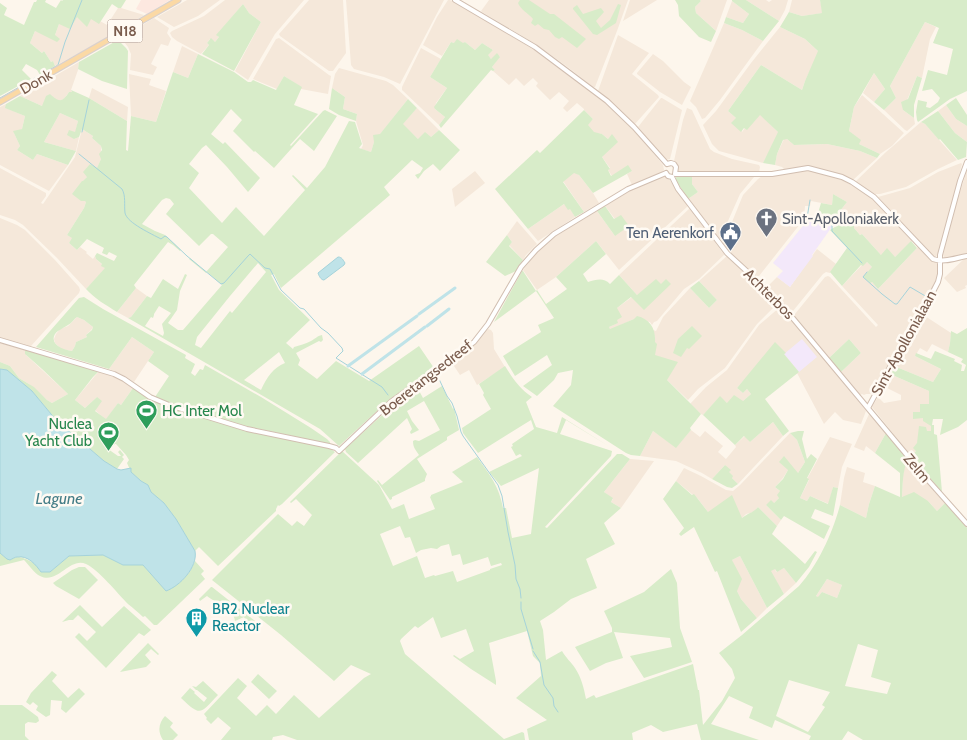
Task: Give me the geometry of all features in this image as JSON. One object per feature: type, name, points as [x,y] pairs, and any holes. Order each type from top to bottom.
[{"type":"main road","name":"Donk","points":[[0,102],[178,0]]},
{"type":"street","name":"Achterbos","points":[[455,0],[535,47],[607,101],[652,146],[663,161],[667,164],[674,164],[676,167],[674,175],[678,189],[727,253],[780,304],[869,409]]},
{"type":"street","name":"Sint-Apollonialaan","points":[[869,409],[896,356],[933,294],[939,279],[939,261],[960,180],[967,162]]},
{"type":"street","points":[[666,173],[667,164]]},
{"type":"street","points":[[674,175],[772,174],[804,168],[842,177],[874,197],[931,258],[945,261],[967,256]]},
{"type":"street","name":"Achterbos","points":[[666,173],[668,176],[674,175]]},
{"type":"street","name":"Boeretangsedreef","points":[[0,340],[114,374],[150,397],[168,405],[230,425],[329,446],[339,451],[392,401],[474,342],[488,324],[520,269],[532,253],[544,242],[628,189],[666,173]]},
{"type":"street","name":"Zelm","points":[[869,409],[967,524]]},
{"type":"shaded area","points":[[141,0],[170,0],[147,14],[136,9]]},
{"type":"shaded area","points":[[187,0],[220,0],[198,16],[174,27],[157,17]]},
{"type":"shaded area","points":[[225,0],[304,0],[275,34],[248,80],[235,71],[261,22],[249,13],[243,4],[217,35],[219,37],[215,42],[210,39],[207,43],[209,45],[201,54],[177,41],[170,33],[204,16]]},
{"type":"shaded area","points":[[309,0],[343,0],[346,53],[333,71],[329,71],[279,34]]},
{"type":"shaded area","points":[[346,0],[444,0],[400,84],[384,77],[354,69],[351,65]]},
{"type":"shaded area","points":[[448,0],[534,50],[605,103],[640,137],[663,165],[664,170],[632,185],[627,174],[632,171],[612,176],[608,170],[610,168],[602,157],[612,135],[608,139],[602,134],[594,133],[587,125],[593,119],[577,103],[567,112],[563,108],[569,101],[559,92],[550,100],[536,86],[538,83],[533,78],[524,86],[516,78],[509,85],[493,71],[495,70],[492,67],[500,56],[491,59],[487,55],[493,50],[482,43],[475,50],[465,42],[451,42],[442,56],[423,45]]},
{"type":"shaded area","points":[[489,0],[628,0],[595,87],[593,87],[537,45],[482,12]]},
{"type":"shaded area","points":[[630,0],[657,0],[623,21]]},
{"type":"shaded area","points":[[700,0],[727,0],[716,31],[696,13],[695,7]]},
{"type":"shaded area","points":[[746,0],[766,0],[769,2],[772,0],[788,0],[779,21]]},
{"type":"shaded area","points":[[792,0],[820,0],[823,13],[802,16],[789,12]]},
{"type":"shaded area","points":[[732,1],[749,14],[743,23],[726,17]]},
{"type":"shaded area","points":[[118,8],[144,15],[114,34],[55,66],[44,51],[42,53],[30,43],[35,31],[55,35],[59,24],[76,16],[91,18],[98,23],[100,21],[107,25]]},
{"type":"shaded area","points":[[154,18],[169,28],[167,33],[171,39],[168,46],[161,44],[151,64],[157,67],[153,75],[130,70],[131,54],[121,38]]},
{"type":"shaded area","points":[[925,22],[936,27],[930,39],[922,78],[917,76],[903,110],[914,118],[915,124],[907,131],[884,110],[896,98],[890,86]]},
{"type":"shaded area","points":[[724,23],[763,41],[720,100],[702,119],[696,107],[690,101]]},
{"type":"shaded area","points":[[780,27],[805,39],[819,52],[802,90],[761,65],[728,111],[736,118],[742,132],[760,114],[779,133],[763,163],[719,151],[712,144],[703,125],[716,111]]},
{"type":"shaded area","points":[[618,35],[649,53],[632,74],[659,97],[635,124],[598,91]]},
{"type":"shaded area","points":[[279,38],[331,76],[328,94],[301,89],[301,87],[284,76],[277,89],[253,79],[276,39]]},
{"type":"shaded area","points":[[182,46],[198,54],[188,78],[173,72]]},
{"type":"shaded area","points":[[421,48],[441,59],[430,77],[447,88],[436,103],[435,109],[445,117],[439,125],[402,90]]},
{"type":"shaded area","points":[[653,54],[691,87],[682,105],[660,92],[637,74]]},
{"type":"shaded area","points":[[79,62],[72,92],[69,92],[64,99],[56,100],[52,96],[42,106],[20,96]]},
{"type":"shaded area","points":[[339,68],[386,81],[408,99],[374,142],[371,152],[361,149],[363,145],[356,121],[357,114],[343,109],[345,97],[332,88],[335,74]]},
{"type":"shaded area","points":[[874,73],[885,89],[874,102],[863,93]]},
{"type":"shaded area","points":[[129,74],[151,79],[149,85],[166,91],[156,122],[131,116]]},
{"type":"shaded area","points":[[92,88],[128,107],[127,121],[89,98]]},
{"type":"shaded area","points":[[862,95],[904,133],[892,146],[880,154],[859,144],[849,131],[854,107]]},
{"type":"shaded area","points":[[661,98],[682,110],[670,159],[666,160],[638,127]]},
{"type":"shaded area","points":[[6,104],[6,108],[25,116],[22,129],[14,133],[20,146],[17,150],[33,160],[37,154],[68,165],[49,191],[0,165],[0,107]]},
{"type":"shaded area","points":[[946,105],[956,119],[967,126],[967,142],[955,133],[938,111]]},
{"type":"shaded area","points":[[417,108],[439,130],[431,137],[418,139],[402,124]]},
{"type":"shaded area","points":[[687,108],[692,110],[710,149],[732,159],[759,165],[759,172],[678,171],[674,161]]},
{"type":"shaded area","points":[[60,113],[78,121],[74,139],[79,137],[76,151],[44,142]]},
{"type":"shaded area","points":[[921,122],[925,124],[957,160],[906,187],[880,194],[875,194],[855,182],[886,152]]},
{"type":"shaded area","points":[[82,129],[93,136],[92,138],[101,146],[101,159],[97,169],[90,164],[87,177],[83,182],[86,202],[67,235],[73,238],[69,243],[77,250],[80,247],[93,259],[95,256],[106,268],[86,289],[23,225],[0,215],[0,168],[46,193],[41,203],[43,204],[75,157]]},
{"type":"shaded area","points":[[784,139],[787,139],[794,145],[827,144],[860,151],[877,158],[853,180],[811,166],[785,170],[775,165],[777,154]]},
{"type":"shaded area","points":[[961,163],[938,255],[935,257],[878,197],[910,188],[938,172]]},
{"type":"shaded area","points":[[807,170],[841,179],[871,197],[912,241],[895,257],[881,255],[854,228],[850,218],[847,218],[840,211],[847,202],[833,194],[832,205],[811,201],[810,206],[805,206],[804,219],[759,276],[756,277],[723,244],[743,195],[762,176],[775,176]]},
{"type":"shaded area","points":[[967,170],[967,285],[965,286],[966,288],[957,292],[944,278],[965,258],[964,255],[945,259],[943,255]]},
{"type":"shaded area","points":[[475,171],[485,183],[455,207],[452,189]]},
{"type":"shaded area","points":[[574,172],[579,175],[599,203],[584,212],[563,181]]},
{"type":"shaded area","points":[[664,176],[669,179],[688,206],[619,270],[596,241],[556,277],[537,290],[523,270],[538,251],[556,236],[597,211],[615,236],[615,219],[605,206],[640,185]]},
{"type":"shaded area","points":[[692,176],[754,176],[740,194],[720,239],[688,199],[698,192],[692,184]]},
{"type":"shaded area","points":[[564,204],[570,208],[575,217],[538,241],[528,229]]},
{"type":"shaded area","points":[[690,208],[725,254],[699,279],[684,289],[652,325],[650,322],[634,319],[610,330],[609,327],[617,323],[617,308],[632,297],[644,309],[661,284],[637,295],[619,275]]},
{"type":"shaded area","points":[[0,218],[25,230],[55,260],[80,290],[31,346],[0,339]]},
{"type":"shaded area","points":[[517,221],[537,244],[523,260],[509,245],[512,242],[507,235]]},
{"type":"shaded area","points":[[808,221],[832,226],[790,287],[777,277],[783,271],[773,263]]},
{"type":"shaded area","points":[[918,247],[931,260],[937,263],[938,271],[935,283],[871,394],[860,395],[841,372],[861,353],[849,339],[829,358],[795,317],[795,314],[825,277],[828,276],[876,327],[878,325],[842,286],[867,262],[872,267],[871,281],[878,289]]},
{"type":"shaded area","points":[[817,249],[836,264],[830,273],[826,272],[823,274],[793,311],[790,311],[767,287],[777,277],[790,287]]},
{"type":"shaded area","points":[[727,256],[776,305],[757,324],[725,368],[698,389],[688,400],[667,380],[655,355],[653,330],[656,331],[663,317],[690,288],[709,308],[717,300],[699,281]]},
{"type":"shaded area","points":[[136,288],[147,296],[131,317],[128,318],[117,312]]},
{"type":"shaded area","points":[[780,307],[866,411],[861,424],[843,420],[835,412],[824,424],[797,373],[799,372],[784,354],[743,381],[737,388],[743,393],[747,389],[751,394],[743,401],[727,403],[720,397],[703,415],[690,404],[706,387],[727,370],[759,325]]},
{"type":"shaded area","points":[[925,316],[951,333],[948,352],[932,344],[927,352],[920,348],[915,356],[941,369],[933,382],[894,366]]},
{"type":"shaded area","points":[[77,317],[93,327],[92,329],[86,335],[87,337],[76,342],[72,351],[61,349],[55,343],[56,334]]},
{"type":"shaded area","points":[[488,329],[493,333],[494,349],[505,367],[477,385],[469,370],[460,375],[452,363],[473,346]]},
{"type":"shaded area","points":[[132,337],[154,352],[134,382],[109,369]]},
{"type":"shaded area","points":[[802,339],[817,357],[799,372],[784,354]]},
{"type":"shaded area","points":[[0,343],[25,350],[26,355],[68,394],[52,403],[47,400],[19,378],[10,366],[0,362]]},
{"type":"shaded area","points":[[99,371],[117,377],[133,388],[121,405],[118,403],[106,420],[95,410],[97,397],[85,408],[75,400]]},
{"type":"shaded area","points":[[890,374],[929,391],[929,404],[913,418],[923,418],[931,426],[931,432],[927,431],[917,443],[916,451],[911,456],[872,407],[878,397],[884,403],[901,400],[901,395],[883,386]]},
{"type":"shaded area","points":[[869,414],[886,433],[875,453],[866,446],[864,451],[854,447]]},
{"type":"shaded area","points":[[773,422],[783,436],[738,484],[732,478],[725,465],[712,479],[676,461],[640,456],[653,431],[676,447],[691,430],[700,437],[705,431],[723,446],[718,452],[726,459],[736,447],[735,445],[745,436],[750,442]]},
{"type":"shaded area","points":[[790,433],[797,440],[805,462],[798,473],[788,470],[775,487],[781,492],[779,498],[774,503],[766,505],[781,520],[777,526],[758,507],[754,512],[746,514],[742,518],[708,512],[698,499],[676,481],[684,468],[726,490],[733,491]]},
{"type":"shaded area","points":[[830,437],[852,444],[842,467],[838,488],[833,487],[829,504],[810,496],[807,501],[800,498],[809,480],[807,479]]},
{"type":"shaded area","points":[[630,459],[654,461],[621,508],[611,502],[613,499],[604,492]]},
{"type":"shaded area","points":[[908,460],[945,503],[937,511],[928,501],[902,498],[903,475]]},
{"type":"shaded area","points":[[847,467],[865,473],[863,482],[875,486],[866,518],[840,505]]},
{"type":"shaded area","points":[[740,556],[767,608],[757,618],[741,599],[737,591],[732,560]]},
{"type":"shaded area","points":[[775,568],[776,572],[784,568],[796,583],[784,594],[770,571]]},
{"type":"shaded area","points":[[827,579],[842,585],[837,598],[822,592],[818,598],[816,596]]},
{"type":"green space","points":[[46,0],[45,2],[56,8],[61,0],[126,0],[121,8],[112,4],[99,24],[91,19],[87,27],[77,17],[70,29],[59,24],[55,35],[60,39],[57,42],[35,31],[30,43],[42,53],[44,51],[55,66],[40,75],[37,70],[26,64],[22,70],[31,79],[0,96],[0,3],[7,8],[4,15],[24,25],[34,2]]},
{"type":"green space","points":[[520,0],[529,0],[550,14],[554,14],[586,39],[577,48],[562,37],[559,39],[555,37],[549,30],[544,29],[538,24],[535,26],[531,23],[533,19],[519,5]]},
{"type":"green space","points":[[675,0],[701,1],[695,7],[696,13],[716,31],[711,42],[699,37],[679,16],[678,5]]},
{"type":"green space","points":[[732,0],[746,0],[779,21],[763,41],[724,23],[726,17],[743,23],[749,14]]},
{"type":"green space","points":[[820,0],[967,0],[967,91],[950,99],[918,122],[916,112],[918,100],[927,102],[926,107],[930,108],[940,98],[932,89],[922,91],[928,70],[947,75],[953,49],[933,43],[939,28],[925,22],[890,86],[896,98],[884,110],[874,102],[885,89],[874,73],[854,107],[849,131],[861,140],[859,144],[880,154],[877,158],[860,151],[827,144],[794,145],[787,139],[783,140],[775,165],[763,163],[778,132],[760,115],[747,130],[744,128],[741,132],[731,123],[736,118],[728,111],[761,65],[802,90],[818,51],[805,39],[780,27],[789,12],[802,16],[822,13]]},
{"type":"green space","points":[[243,4],[249,13],[261,22],[234,71],[202,54],[209,45],[207,43],[211,38],[215,42],[219,37],[216,35]]},
{"type":"green space","points":[[618,4],[621,5],[616,23],[597,35],[593,34],[573,9],[577,5],[583,14],[601,8],[604,12],[596,21],[601,28],[610,20]]},
{"type":"green space","points":[[457,39],[463,43],[465,42],[475,50],[482,43],[493,50],[488,55],[491,59],[497,53],[500,57],[492,67],[495,70],[491,70],[441,128],[439,125],[445,117],[434,107],[447,88],[430,77],[451,42],[454,43]]},
{"type":"green space","points":[[118,40],[128,51],[127,89],[102,81],[78,69],[79,62]]},
{"type":"green space","points":[[198,54],[234,72],[248,82],[253,80],[276,90],[284,76],[302,87],[294,105],[318,114],[291,146],[323,111],[325,110],[337,116],[314,151],[300,139],[274,168],[254,152],[233,131],[242,120],[231,109],[211,134],[223,144],[225,142],[260,178],[248,192],[206,145],[189,164],[199,173],[189,188],[222,223],[236,207],[264,236],[305,190],[292,176],[307,188],[325,167],[349,121],[355,122],[362,144],[359,148],[371,152],[374,142],[373,135],[380,134],[408,99],[417,108],[403,124],[418,139],[425,132],[431,137],[439,130],[460,150],[440,171],[433,164],[418,179],[415,175],[420,173],[423,168],[412,160],[384,187],[390,195],[281,288],[274,274],[271,275],[279,290],[310,320],[286,343],[293,349],[322,335],[323,340],[321,342],[319,341],[296,353],[300,360],[298,365],[317,379],[336,361],[369,381],[419,346],[434,368],[390,399],[339,446],[320,429],[128,318],[131,317],[147,296],[151,298],[163,279],[178,289],[185,274],[187,275],[180,291],[177,310],[168,323],[178,330],[183,330],[222,285],[189,259],[206,272],[228,247],[213,234],[199,246],[166,214],[174,204],[170,199],[162,200],[142,224],[165,235],[181,250],[168,242],[134,285],[136,288],[117,312],[86,289],[105,268],[96,259],[97,253],[114,261],[117,256],[109,252],[107,255],[102,253],[104,248],[87,239],[77,250],[69,243],[72,238],[67,235],[86,202],[81,201],[72,194],[87,177],[83,172],[90,164],[97,168],[101,159],[99,154],[102,150],[101,146],[92,138],[93,136],[82,129],[79,137],[74,139],[67,135],[69,130],[75,132],[78,121],[60,113],[44,142],[76,151],[68,165],[37,154],[33,160],[17,150],[20,146],[13,131],[22,129],[25,116],[5,108],[6,104],[20,96],[42,106],[46,96],[50,94],[56,99],[62,100],[69,92],[72,92],[71,90],[89,98],[127,121],[126,150],[128,151],[131,116],[156,122],[173,72],[188,78]],"holes":[[[258,263],[266,272],[232,313],[230,311],[201,348],[195,345],[197,337]],[[159,306],[171,313],[162,324],[163,336],[145,326],[151,317],[153,318]],[[279,352],[285,363],[271,374],[261,390],[244,380]]]},
{"type":"green space","points":[[917,76],[922,78],[914,105],[914,118],[903,110],[901,102],[908,99]]},
{"type":"green space","points":[[332,88],[345,97],[343,109],[357,114],[356,121],[329,109]]},
{"type":"green space","points":[[956,98],[967,115],[967,126],[956,119],[946,105]]},
{"type":"green space","points":[[584,110],[593,119],[588,125],[594,132],[602,134],[608,139],[612,134],[618,142],[602,157],[610,169],[608,170],[611,176],[628,165],[632,171],[593,193],[579,175],[574,173],[563,182],[584,212],[575,217],[564,204],[528,229],[495,189],[537,150],[540,153]]},
{"type":"green space","points":[[938,111],[955,133],[967,142],[966,157],[958,160],[940,139],[921,122]]},
{"type":"green space","points":[[677,176],[692,176],[692,184],[698,192],[688,199],[675,179]]},
{"type":"green space","points":[[833,194],[847,202],[840,211],[847,218],[834,224],[816,220],[821,203],[832,205]]},
{"type":"green space","points":[[605,206],[614,219],[621,215],[629,226],[615,236],[597,211]]},
{"type":"green space","points":[[850,218],[854,228],[881,255],[887,248],[895,257],[911,241],[917,248],[878,289],[872,282],[870,283],[863,277],[872,267],[867,262],[863,266],[861,265],[842,286],[830,272],[847,248],[830,230]]},
{"type":"green space","points":[[507,235],[512,242],[509,246],[523,260],[516,271],[505,276],[486,262]]},
{"type":"green space","points":[[596,241],[606,254],[583,274],[588,282],[602,280],[610,284],[619,275],[637,295],[656,279],[661,284],[666,279],[671,284],[644,310],[631,297],[617,308],[622,317],[617,320],[618,323],[609,327],[610,329],[637,316],[642,317],[649,322],[653,329],[657,344],[655,355],[678,362],[667,380],[701,414],[676,448],[653,431],[640,456],[631,455],[553,406],[571,385],[573,370],[558,373],[554,380],[537,396],[523,386],[552,365],[547,355],[515,376],[503,356],[541,332],[538,325],[554,318],[536,291],[546,304],[567,289],[556,277]]},
{"type":"green space","points":[[522,271],[536,291],[494,322]]},
{"type":"green space","points":[[699,281],[717,300],[709,308],[690,288]]},
{"type":"green space","points":[[84,297],[186,355],[185,358],[195,364],[191,373],[195,376],[200,369],[203,370],[205,365],[311,428],[327,439],[330,444],[241,425],[171,404],[155,397],[169,376],[148,361],[154,352],[132,337],[109,369],[36,347],[79,298]],"holes":[[[77,317],[93,327],[92,330],[86,335],[87,337],[76,342],[72,351],[56,344],[54,338],[58,331]]]},
{"type":"green space","points":[[692,326],[702,336],[689,349],[687,348],[681,357],[673,353],[678,339]]},
{"type":"green space","points":[[967,328],[967,420],[958,427],[940,435],[943,419],[933,419],[932,425],[934,425],[934,434],[937,435],[942,492],[911,456],[916,451],[913,448],[917,443],[919,426],[926,427],[927,431],[931,431],[931,426],[923,421],[923,418],[913,419],[913,412],[920,412],[920,404],[929,404],[929,391],[890,374],[894,366],[933,382],[941,369],[915,356],[916,353],[931,359],[935,351],[955,359],[954,361],[962,365],[961,371],[964,371],[966,365],[961,362],[963,359],[948,352],[951,331],[957,334]]},
{"type":"green space","points":[[849,339],[861,353],[841,372],[829,358]]},
{"type":"green space","points":[[775,342],[786,353],[784,354],[799,372],[765,399],[789,431],[783,436],[773,422],[750,442],[744,436],[735,445],[703,415],[720,396],[727,403],[734,395],[743,401],[751,394],[747,389],[743,393],[737,388]]},
{"type":"green space","points":[[25,350],[99,371],[75,400],[85,408],[97,397],[102,401],[95,411],[106,419],[118,403],[121,405],[133,388],[152,401],[176,409],[249,431],[328,447],[335,452],[282,504],[278,505],[276,511],[218,566],[199,547],[195,551],[164,503],[151,492],[148,485],[131,472],[127,463],[129,460],[116,444],[108,449],[118,456],[121,456],[118,452],[120,450],[124,455],[122,457],[124,459],[117,469],[104,461],[56,420],[32,391],[7,370],[0,369],[0,362],[10,366],[19,378],[34,387],[52,403],[68,394],[25,354]]},
{"type":"green space","points":[[505,366],[517,383],[532,397],[526,402],[536,427],[557,433],[562,417],[610,447],[566,420],[560,434],[612,451],[611,456],[545,527],[547,528],[617,454],[622,454],[630,459],[604,492],[613,498],[611,502],[621,508],[604,523],[615,544],[586,559],[597,588],[571,599],[540,621],[543,630],[546,660],[562,651],[579,675],[586,699],[594,695],[596,698],[693,664],[699,690],[703,725],[722,701],[735,678],[732,669],[719,653],[806,578],[824,548],[840,505],[866,518],[875,486],[900,497],[900,473],[875,453],[886,433],[908,460],[904,473],[902,497],[914,492],[928,501],[937,511],[945,503],[967,528],[967,740],[863,740],[848,731],[842,740],[809,740],[811,736],[775,720],[772,728],[749,718],[753,707],[729,696],[711,724],[759,740],[701,740],[697,724],[663,732],[651,725],[632,733],[633,740],[529,740],[527,729],[547,720],[516,698],[541,676],[540,663],[533,656],[527,631],[489,643],[496,685],[453,656],[460,659],[474,651],[466,629],[441,638],[433,617],[418,628],[415,626],[401,639],[405,654],[504,739],[522,732],[524,733],[525,740],[297,740],[283,735],[273,737],[272,740],[221,740],[231,728],[218,717],[211,724],[204,714],[238,678],[247,686],[237,698],[256,716],[267,705],[276,714],[294,695],[319,718],[371,674],[351,665],[334,681],[281,635],[212,580],[278,514],[292,526],[297,521],[304,526],[312,515],[296,499],[290,502],[342,451],[379,485],[392,509],[404,504],[409,519],[435,509],[430,497],[431,495],[463,482],[452,472],[477,457],[490,475],[503,508],[506,508],[512,538],[531,534],[539,468],[501,486],[489,472],[522,456],[520,454],[516,456],[511,447],[513,446],[512,444],[534,429],[531,420],[478,453],[463,433],[462,428],[491,409],[479,384]],"holes":[[[400,526],[405,538],[410,537],[416,553],[431,548],[437,549],[449,544],[452,556],[460,554],[463,565],[488,557],[491,566],[501,563],[502,565],[457,582],[453,571],[425,578],[417,556],[393,566],[380,534]],[[827,579],[842,585],[837,598],[822,592],[818,597],[816,596]],[[858,644],[878,650],[871,677],[891,683],[887,694],[845,686]],[[789,680],[830,692],[822,705],[825,707],[808,732],[776,716]]]},
{"type":"green space","points":[[442,386],[454,408],[459,430],[417,459],[427,474],[425,481],[392,497],[390,500],[377,481],[382,485],[419,455],[413,441],[419,441],[440,430],[424,401],[407,411],[419,430],[411,434],[412,429],[407,418],[358,463],[345,449],[393,405],[417,387],[423,398]]},
{"type":"green space","points":[[804,431],[802,439],[807,459],[811,454],[817,459],[807,478],[809,479],[800,498],[807,501],[810,496],[828,504],[833,487],[838,488],[833,516],[815,509],[811,518],[830,526],[824,539],[784,516],[781,520],[766,505],[771,500],[774,503],[779,498],[777,495],[780,491],[775,487],[788,470],[779,462],[784,456],[798,473],[805,462],[797,440],[790,433]]},
{"type":"green space","points":[[725,465],[731,470],[729,472],[733,476],[732,478],[738,484],[732,488],[712,479]]},
{"type":"green space","points":[[676,481],[692,495],[694,494],[708,512],[732,495],[742,518],[758,507],[777,526],[772,534],[805,564],[815,551],[817,552],[809,567],[796,583],[784,568],[777,572],[775,569],[771,571],[784,594],[767,608],[740,556],[732,560],[742,579],[737,591],[741,599],[757,618],[741,632],[717,571],[715,572],[694,527],[681,536],[679,534],[684,528],[663,499]]},
{"type":"green space","points":[[0,553],[7,559],[19,557],[26,559],[50,572],[69,556],[103,555],[123,565],[143,565],[166,591],[183,579],[195,561],[204,571],[201,574],[205,579],[157,625],[154,625],[128,604],[102,576],[86,564],[74,564],[52,577],[46,578],[38,575],[24,560],[0,566]]},
{"type":"green space","points":[[79,567],[85,567],[98,580],[79,599],[53,583]]},
{"type":"green space","points":[[671,569],[677,583],[680,628],[692,662],[644,678],[630,656],[672,647],[670,638],[614,632],[623,658],[606,663],[590,671],[575,647],[612,632],[604,611],[644,592]]},
{"type":"green space","points":[[211,587],[259,624],[250,632],[243,625],[247,623],[244,617],[235,621],[234,616],[228,609],[207,596],[200,601],[199,599]]},
{"type":"green space","points":[[80,605],[102,627],[124,606],[151,630],[144,636],[139,633],[106,668],[75,637],[79,633],[87,641],[96,632],[78,615],[73,620],[62,622]]},
{"type":"green space","points":[[148,643],[159,654],[151,649],[145,655],[151,662],[146,667],[120,672]]},
{"type":"green space","points":[[52,671],[57,675],[52,681],[68,698],[79,688],[85,694],[66,713],[61,709],[62,701],[51,700],[50,715],[46,717],[36,710],[38,706],[33,702],[30,705],[26,702],[31,693]]},
{"type":"green space","points":[[258,674],[277,691],[269,699],[251,682]]},
{"type":"green space","points":[[203,681],[218,695],[200,711],[181,698],[190,688],[204,702],[207,698],[192,686],[196,687]]},
{"type":"green space","points":[[0,705],[22,705],[38,717],[39,721],[36,723],[28,722],[25,724],[25,736],[29,740],[0,740]]},
{"type":"green space","points":[[165,716],[173,723],[170,727],[178,735],[173,740],[163,740],[159,730],[161,721]]},
{"type":"water","points":[[338,257],[343,260],[344,265],[324,280],[322,279],[318,273]]},
{"type":"water","name":"Lagune","points":[[0,369],[7,370],[32,391],[56,420],[104,461],[117,469],[131,468],[131,472],[148,485],[151,492],[164,503],[195,551],[194,563],[191,569],[177,585],[166,591],[143,565],[123,565],[103,555],[69,556],[50,572],[41,572],[28,559],[15,557],[10,560],[0,553]]},
{"type":"waterway","points":[[0,98],[58,65],[82,0]]},
{"type":"waterway","points":[[82,132],[89,100]]},
{"type":"waterway","points":[[79,154],[122,189],[125,213],[130,221],[161,239],[165,236],[167,237],[221,284],[250,254],[265,268],[270,269],[281,290],[300,308],[304,309],[342,348],[343,351],[336,358],[382,387],[388,395]]},
{"type":"waterway","points":[[810,200],[807,218],[832,225]]},
{"type":"waterway","points":[[832,226],[832,231],[862,263]]},
{"type":"waterway","points":[[867,272],[863,277],[895,304],[910,287],[927,297]]},
{"type":"waterway","points":[[419,314],[455,288]]},
{"type":"waterway","points":[[427,326],[449,309]]},
{"type":"waterway","points":[[348,366],[417,316]]},
{"type":"waterway","points":[[362,374],[425,327]]},
{"type":"waterway","points":[[439,379],[452,403],[463,436],[498,485],[502,496],[521,598]]},
{"type":"waterway","points":[[521,602],[521,609],[533,649]]},
{"type":"waterway","points":[[533,651],[540,662],[544,685],[553,698],[554,706],[558,712]]},
{"type":"place","name":"Sint-Apolloniakerk","points":[[766,238]]},
{"type":"place","name":"Ten Aerenkorf","points":[[730,252]]},
{"type":"place","name":"HC Inter Mol","points":[[146,430]]},
{"type":"place","name":"Nuclea Yacht Club","points":[[108,452]]},
{"type":"place","name":"BR2 Nuclear Reactor","points":[[196,637]]}]
